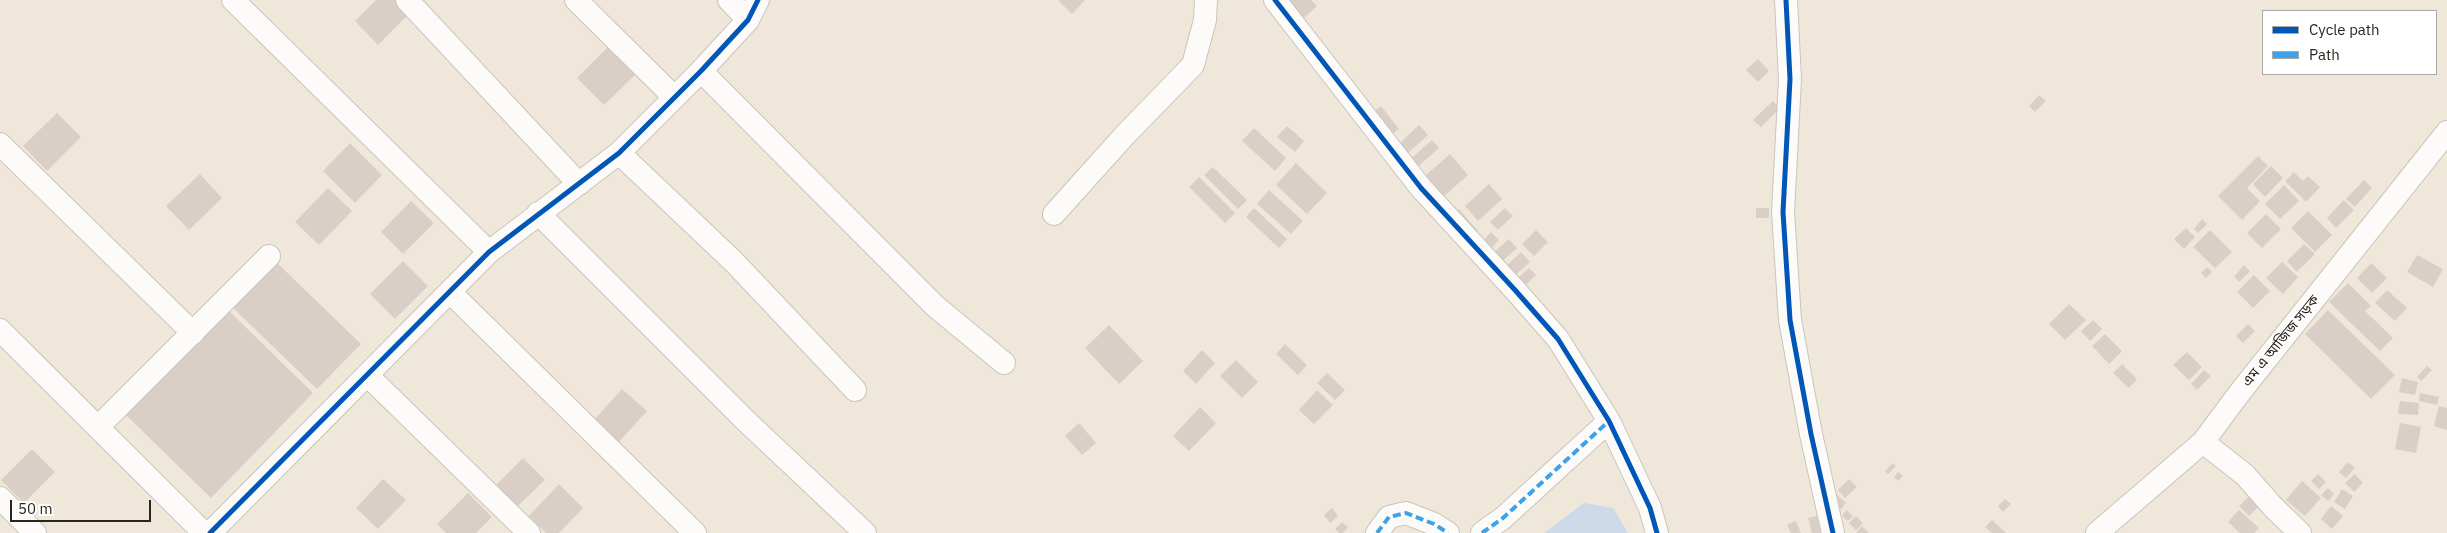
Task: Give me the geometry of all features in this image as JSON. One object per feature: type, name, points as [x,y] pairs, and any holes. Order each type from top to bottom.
[{"type":"street","points":[[234,0],[489,252]]},
{"type":"street","points":[[407,0],[579,184]]},
{"type":"street","points":[[576,0],[674,97]]},
{"type":"street","points":[[210,533],[489,252],[619,152],[701,70],[753,10],[729,0]]},
{"type":"street","points":[[1054,214],[1126,134],[1194,64],[1205,20],[1206,0]]},
{"type":"street","points":[[1275,0],[1421,188],[1516,290],[1558,339],[1609,421],[1650,508],[1657,533]]},
{"type":"street","points":[[1786,0],[1790,79],[1784,212],[1790,320],[1811,434],[1833,533]]},
{"type":"street","points":[[701,70],[935,306],[1004,362]]},
{"type":"street","name":"এম এ আজিজ সড়ক","points":[[2097,533],[2203,442],[2241,390],[2447,132]]},
{"type":"street","points":[[0,144],[193,333]]},
{"type":"street","points":[[619,152],[734,262],[855,390]]},
{"type":"street","points":[[538,213],[746,421],[865,533]]},
{"type":"street","points":[[98,428],[269,256]]},
{"type":"street","points":[[450,292],[695,533]]},
{"type":"street","points":[[0,330],[204,533]]},
{"type":"street","points":[[367,375],[529,533]]},
{"type":"street","points":[[1482,533],[1502,518],[1609,421]]},
{"type":"street","points":[[2203,442],[2245,474],[2274,508],[2300,533]]},
{"type":"street","points":[[0,498],[35,533]]},
{"type":"street","points":[[1377,533],[1389,517],[1406,513],[1434,524],[1448,533]]},
{"type":"water","points":[[1584,503],[1613,508],[1628,533],[1544,533]]},
{"type":"building","points":[[376,0],[398,0],[410,13],[378,45],[355,21]]},
{"type":"building","points":[[1058,0],[1085,0],[1072,14]]},
{"type":"building","points":[[1287,0],[1311,0],[1317,6],[1304,18]]},
{"type":"building","points":[[608,47],[635,75],[604,105],[577,78]]},
{"type":"building","points":[[1758,59],[1769,71],[1758,82],[1746,70]]},
{"type":"building","points":[[2039,95],[2046,101],[2035,112],[2029,106]]},
{"type":"building","points":[[1773,101],[1780,108],[1761,127],[1753,120]]},
{"type":"building","points":[[1381,106],[1399,129],[1388,137],[1370,114]]},
{"type":"building","points":[[57,113],[81,137],[47,171],[23,146]]},
{"type":"building","points":[[1419,125],[1428,135],[1406,155],[1398,145]]},
{"type":"building","points":[[1287,126],[1304,141],[1295,152],[1277,137]]},
{"type":"building","points":[[1254,128],[1286,158],[1275,171],[1242,141]]},
{"type":"building","points":[[1432,140],[1439,148],[1414,170],[1407,162]]},
{"type":"building","points":[[350,143],[382,175],[355,203],[323,171]]},
{"type":"building","points":[[1450,154],[1468,175],[1444,196],[1426,175]]},
{"type":"building","points":[[2258,156],[2268,166],[2247,188],[2260,201],[2242,220],[2218,196]]},
{"type":"building","points":[[1296,163],[1327,193],[1307,214],[1276,185]]},
{"type":"building","points":[[2271,166],[2283,178],[2265,197],[2253,184]]},
{"type":"building","points":[[1213,167],[1247,200],[1238,209],[1204,175]]},
{"type":"building","points":[[2294,172],[2303,181],[2308,176],[2320,187],[2306,202],[2285,181]]},
{"type":"building","points":[[200,174],[222,198],[189,230],[166,206]]},
{"type":"building","points":[[1199,177],[1235,213],[1225,223],[1189,187]]},
{"type":"building","points":[[2364,180],[2372,188],[2355,207],[2346,199]]},
{"type":"building","points":[[1489,184],[1502,199],[1478,221],[1465,206]]},
{"type":"building","points":[[2284,185],[2299,201],[2280,219],[2265,204]]},
{"type":"building","points":[[328,188],[352,211],[319,245],[295,222]]},
{"type":"building","points":[[1269,190],[1303,221],[1291,234],[1257,204]]},
{"type":"building","points":[[2344,200],[2354,210],[2336,228],[2327,218]]},
{"type":"building","points":[[411,201],[434,223],[403,254],[381,232]]},
{"type":"building","points":[[1254,208],[1287,239],[1279,248],[1246,217]]},
{"type":"building","points":[[1505,208],[1513,216],[1498,230],[1490,222]]},
{"type":"building","points":[[1756,208],[1769,208],[1769,218],[1756,218]]},
{"type":"building","points":[[1459,209],[1478,231],[1471,237],[1452,215]]},
{"type":"building","points":[[2308,211],[2332,235],[2315,252],[2291,228]]},
{"type":"building","points":[[2266,214],[2281,229],[2262,248],[2247,233]]},
{"type":"building","points":[[2202,219],[2207,224],[2198,233],[2194,229]]},
{"type":"building","points":[[2186,228],[2195,237],[2184,249],[2174,239]]},
{"type":"building","points":[[1536,230],[1548,242],[1534,256],[1522,244]]},
{"type":"building","points":[[2210,230],[2232,252],[2215,268],[2193,247]]},
{"type":"building","points":[[1491,232],[1499,240],[1487,253],[1479,245]]},
{"type":"building","points":[[1509,239],[1517,248],[1498,265],[1490,256]]},
{"type":"building","points":[[2304,244],[2315,254],[2297,272],[2287,261]]},
{"type":"building","points":[[1521,252],[1530,262],[1512,278],[1503,269]]},
{"type":"building","points":[[2417,255],[2443,269],[2433,287],[2407,272]]},
{"type":"building","points":[[274,260],[361,344],[317,389],[230,305]]},
{"type":"building","points":[[403,261],[428,286],[395,319],[370,294]]},
{"type":"building","points":[[2282,262],[2298,277],[2283,294],[2266,278]]},
{"type":"building","points":[[2371,263],[2387,278],[2372,293],[2357,278]]},
{"type":"building","points":[[2244,265],[2250,271],[2239,282],[2234,277]]},
{"type":"building","points":[[2207,267],[2212,272],[2206,278],[2201,273]]},
{"type":"building","points":[[1529,268],[1536,275],[1525,286],[1518,278]]},
{"type":"building","points":[[2254,275],[2270,291],[2253,308],[2237,292]]},
{"type":"building","points":[[2348,283],[2371,306],[2365,311],[2393,338],[2380,351],[2329,302]]},
{"type":"building","points":[[2387,290],[2407,308],[2395,321],[2375,303]]},
{"type":"building","points":[[2069,304],[2086,320],[2065,340],[2049,324]]},
{"type":"building","points":[[227,309],[313,393],[211,498],[125,414]]},
{"type":"building","points":[[2328,310],[2395,375],[2371,399],[2305,334]]},
{"type":"building","points":[[2093,320],[2102,329],[2090,341],[2081,331]]},
{"type":"building","points":[[2248,324],[2255,331],[2243,343],[2236,336]]},
{"type":"building","points":[[1109,325],[1143,361],[1119,384],[1085,348]]},
{"type":"building","points":[[2105,334],[2122,351],[2109,364],[2092,346]]},
{"type":"building","points":[[1285,344],[1307,365],[1298,375],[1276,354]]},
{"type":"building","points":[[1202,350],[1215,363],[1196,384],[1183,371]]},
{"type":"building","points":[[2187,352],[2202,367],[2189,380],[2173,365]]},
{"type":"building","points":[[1236,360],[1258,382],[1242,398],[1220,376]]},
{"type":"building","points":[[2122,364],[2137,379],[2129,388],[2113,373]]},
{"type":"building","points":[[2427,366],[2432,370],[2421,381],[2417,377]]},
{"type":"building","points":[[2204,370],[2211,376],[2197,390],[2191,384]]},
{"type":"building","points":[[1327,373],[1345,390],[1335,400],[1317,383]]},
{"type":"building","points":[[2402,378],[2418,382],[2415,395],[2399,392]]},
{"type":"building","points":[[622,389],[647,411],[618,443],[594,420]]},
{"type":"building","points":[[1317,390],[1333,405],[1314,424],[1299,410]]},
{"type":"building","points":[[2420,393],[2439,397],[2437,405],[2419,401]]},
{"type":"building","points":[[2400,401],[2419,403],[2418,415],[2398,414]]},
{"type":"building","points":[[2439,406],[2447,408],[2447,430],[2434,426]]},
{"type":"building","points":[[1200,407],[1216,423],[1189,451],[1173,436]]},
{"type":"building","points":[[1079,423],[1096,443],[1082,455],[1065,436]]},
{"type":"building","points":[[2400,423],[2421,427],[2416,453],[2395,449]]},
{"type":"building","points":[[32,449],[55,472],[24,503],[1,480]]},
{"type":"building","points":[[523,458],[545,480],[518,506],[496,485]]},
{"type":"building","points":[[2348,462],[2355,468],[2346,478],[2339,472]]},
{"type":"building","points":[[1893,463],[1896,466],[1888,474],[1885,471]]},
{"type":"building","points":[[1898,472],[1903,476],[1898,481],[1894,477]]},
{"type":"building","points":[[2318,474],[2326,482],[2319,489],[2311,481]]},
{"type":"building","points":[[2355,474],[2363,483],[2354,492],[2345,483]]},
{"type":"building","points":[[383,479],[406,500],[378,529],[356,508]]},
{"type":"building","points":[[1849,479],[1857,487],[1845,498],[1838,490]]},
{"type":"building","points":[[2302,481],[2321,498],[2305,516],[2286,500]]},
{"type":"building","points":[[559,484],[583,508],[559,533],[546,533],[529,516]]},
{"type":"building","points":[[2328,488],[2334,494],[2328,501],[2321,495]]},
{"type":"building","points":[[2342,489],[2353,496],[2345,509],[2334,502]]},
{"type":"building","points":[[468,493],[492,517],[476,533],[446,533],[437,524]]},
{"type":"building","points":[[1835,493],[1846,503],[1840,510],[1829,499]]},
{"type":"building","points":[[2248,497],[2258,507],[2249,516],[2239,506]]},
{"type":"building","points":[[2005,499],[2011,504],[2003,512],[1998,506]]},
{"type":"building","points":[[2331,506],[2343,516],[2332,529],[2321,519]]},
{"type":"building","points":[[1332,508],[1338,516],[1330,523],[1324,515]]},
{"type":"building","points":[[1847,510],[1853,517],[1847,521],[1842,515]]},
{"type":"building","points":[[2239,510],[2259,528],[2254,533],[2240,533],[2228,522]]},
{"type":"building","points":[[1817,516],[1821,533],[1812,533],[1808,518]]},
{"type":"building","points":[[1856,516],[1863,523],[1856,530],[1849,523]]},
{"type":"building","points":[[1992,520],[2006,533],[1992,533],[1985,527]]},
{"type":"building","points":[[1796,521],[1801,533],[1791,533],[1787,525]]},
{"type":"building","points":[[1342,522],[1348,527],[1343,533],[1339,533],[1335,529]]},
{"type":"building","points":[[1862,526],[1869,533],[1856,533]]},
{"type":"marked path","points":[[1482,533],[1503,518],[1609,421]]},
{"type":"marked path","points":[[1377,533],[1389,517],[1406,513],[1434,524],[1448,533]]},
{"type":"cycle path","points":[[210,533],[489,252],[619,153],[701,71],[748,20],[758,0]]},
{"type":"cycle path","points":[[1275,0],[1421,188],[1558,339],[1609,421],[1650,508],[1657,533]]},
{"type":"cycle path","points":[[1786,0],[1790,79],[1783,212],[1790,320],[1811,434],[1833,533]]}]
